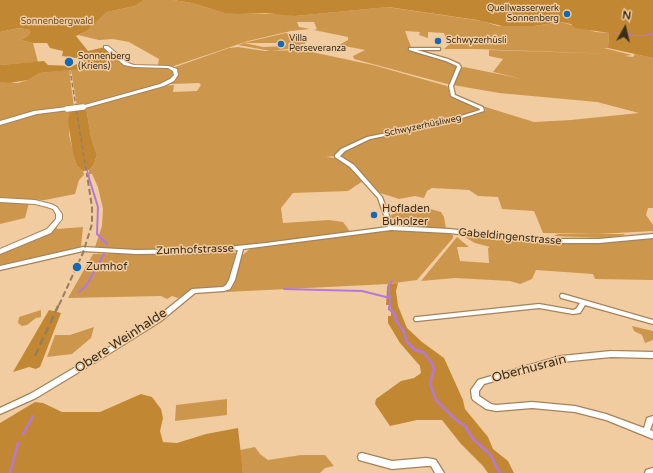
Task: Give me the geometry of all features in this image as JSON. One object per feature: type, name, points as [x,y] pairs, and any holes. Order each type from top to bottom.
[{"type":"street","points":[[0,123],[36,112],[83,106],[162,84],[170,81],[176,75],[175,70],[166,66],[134,66],[126,64],[106,46]]},
{"type":"street","name":"Schwyzerhüsliweg","points":[[391,228],[380,198],[352,166],[337,156],[343,150],[369,138],[443,123],[482,111],[482,108],[453,96],[451,86],[459,67],[458,65],[447,60],[410,49],[439,49]]},
{"type":"street","points":[[0,200],[35,202],[49,205],[55,208],[59,214],[56,224],[49,231],[0,252]]},
{"type":"street","name":"Gabeldingenstrasse","points":[[391,228],[449,231],[545,242],[592,241],[653,236]]},
{"type":"street","name":"Zumhofstrasse","points":[[0,268],[83,249],[136,252],[241,248],[391,228]]},
{"type":"street","name":"Obere Weinhalde","points":[[0,411],[33,396],[160,319],[194,291],[224,289],[228,287],[232,280],[241,248]]},
{"type":"street","points":[[563,296],[653,322]]},
{"type":"street","points":[[417,319],[526,306],[539,306],[573,312],[578,311],[584,302]]},
{"type":"street","name":"Oberhusrain","points":[[653,355],[611,354],[562,360],[481,382],[475,390],[476,398],[489,407],[532,406],[575,409],[606,417],[650,434],[650,420],[653,419]]},
{"type":"street","points":[[362,457],[392,466],[426,462],[436,466],[440,473]]},
{"type":"street","points":[[649,473],[653,472]]},
{"type":"shaded area","points":[[144,0],[173,0],[192,3],[224,13],[283,14],[295,16],[387,7],[482,21],[498,26],[534,26],[561,22],[596,32],[609,33],[608,48],[604,48],[632,55],[625,56],[633,57],[635,54],[653,58],[653,208],[648,208],[646,215],[653,225],[653,231],[598,234],[543,233],[534,211],[502,209],[498,197],[478,196],[469,190],[432,188],[427,191],[424,198],[415,196],[399,199],[377,192],[340,156],[341,153],[367,139],[445,124],[486,111],[484,107],[476,104],[534,122],[639,113],[597,102],[499,93],[453,85],[460,68],[464,67],[523,79],[493,72],[503,59],[489,56],[489,50],[617,54],[475,49],[444,49],[454,40],[446,39],[444,33],[428,32],[428,38],[419,35],[420,32],[405,31],[411,47],[408,48],[409,50],[447,60],[458,66],[451,84],[447,84],[354,59],[353,56],[365,50],[339,45],[348,40],[348,37],[314,30],[317,29],[314,22],[297,22],[299,27],[310,29],[291,31],[248,41],[171,67],[158,65],[159,59],[129,42],[113,39],[99,40],[78,35],[87,31],[107,12],[135,6]]},
{"type":"shaded area","points":[[19,28],[30,30],[29,35],[21,40],[33,43],[38,62],[0,65],[0,32]]},
{"type":"shaded area","points":[[286,33],[306,39],[305,44],[301,44],[300,46],[304,47],[271,51],[238,45],[244,43]],"holes":[[[244,43],[286,43],[285,46],[263,47]]]},
{"type":"shaded area","points":[[238,47],[265,51],[302,50],[373,65],[447,86],[455,99],[474,105],[482,110],[443,122],[369,137],[334,156],[326,157],[336,158],[348,164],[363,181],[348,191],[293,193],[281,208],[283,223],[329,220],[343,222],[349,230],[348,232],[211,250],[117,251],[95,247],[102,226],[103,209],[98,187],[92,174],[89,174],[89,170],[93,166],[97,155],[91,137],[86,107],[160,86],[174,85],[173,92],[197,91],[201,85],[199,83],[170,83],[178,74],[175,67],[229,48]]},
{"type":"shaded area","points":[[118,58],[129,66],[167,68],[175,73],[174,77],[155,86],[77,106],[71,70],[99,65]]},
{"type":"shaded area","points":[[69,70],[74,107],[47,109],[0,122],[0,82],[18,83],[28,80],[40,73]]},
{"type":"shaded area","points":[[70,110],[69,135],[77,166],[83,171],[84,175],[79,180],[75,194],[45,200],[0,199],[0,124],[34,113]]},
{"type":"shaded area","points":[[0,201],[29,203],[25,218],[0,224]]},
{"type":"shaded area","points":[[413,204],[441,212],[444,217],[446,229],[393,225],[391,215],[401,211],[411,212]]},
{"type":"shaded area","points":[[56,227],[57,229],[83,227],[81,247],[0,265],[0,254],[31,242],[51,232]]},
{"type":"shaded area","points":[[384,230],[448,233],[453,235],[453,238],[417,280],[388,284],[226,292],[233,286],[241,256],[250,249]]},
{"type":"shaded area","points":[[558,234],[625,235],[604,238],[554,236]]},
{"type":"shaded area","points":[[463,236],[545,244],[653,238],[653,280],[595,279],[593,274],[536,270],[532,279],[520,284],[510,281],[455,278],[421,281],[457,237],[469,247],[457,247],[460,261],[489,263],[488,248],[490,247],[475,243]]},
{"type":"shaded area","points":[[230,251],[238,254],[229,282],[222,287],[194,289],[178,298],[172,296],[167,299],[161,296],[68,298],[93,254]]},
{"type":"shaded area","points":[[41,310],[41,317],[36,318],[27,325],[22,326],[18,323],[19,317]]},
{"type":"shaded area","points":[[632,326],[653,331],[653,340],[645,343],[642,335],[634,331]]},
{"type":"shaded area","points":[[94,327],[91,338],[72,354],[47,357],[55,335],[70,335]]},
{"type":"shaded area","points":[[227,399],[227,415],[175,421],[176,405]]},
{"type":"shaded area","points":[[255,447],[260,454],[268,460],[301,455],[325,455],[334,466],[325,468],[320,473],[243,473],[240,450]]},
{"type":"green space","name":"Sonnenbergwald","points":[[0,0],[144,0],[135,6],[107,12],[87,31],[76,36],[88,51],[105,47],[115,59],[82,69],[40,73],[28,80],[9,83],[0,82],[0,65],[44,61],[48,65],[72,66],[83,62],[84,59],[62,56],[63,51],[50,48],[47,43],[33,43],[21,40],[29,35],[30,30],[19,28],[0,32]]},
{"type":"green space","points":[[173,0],[653,0],[653,58],[608,48],[609,33],[575,28],[571,24],[561,22],[534,26],[502,26],[477,20],[388,7],[295,16],[265,13],[237,14],[224,13],[192,3]]},
{"type":"green space","points":[[86,107],[91,137],[97,155],[93,166],[89,170],[83,171],[77,166],[73,153],[68,122],[70,110]]},
{"type":"green space","points":[[398,283],[396,291],[398,306],[407,328],[422,342],[444,358],[463,400],[465,409],[488,437],[493,449],[508,461],[514,473],[488,473],[461,444],[442,420],[417,420],[390,426],[375,404],[376,399],[401,381],[414,378],[421,373],[420,366],[400,343],[388,323],[388,316],[391,316],[391,310],[390,305],[386,305],[387,287],[388,284]]},
{"type":"green space","points":[[49,310],[61,313],[40,367],[36,369],[29,367],[13,372]]},
{"type":"green space","points":[[141,394],[152,397],[161,409],[163,418],[160,431],[163,442],[177,443],[206,434],[238,428],[243,473],[0,473],[0,423],[35,402],[43,403],[62,412],[100,412]]},
{"type":"waterway","points":[[614,33],[640,36],[653,34]]},
{"type":"waterway","points":[[86,167],[89,176]]},
{"type":"waterway","points":[[88,175],[98,207],[97,234],[107,244]]},
{"type":"waterway","points":[[79,292],[86,286],[104,254]]},
{"type":"waterway","points":[[390,298],[389,286],[392,281]]},
{"type":"waterway","points":[[284,289],[362,291],[390,298]]},
{"type":"waterway","points":[[390,298],[390,304]]},
{"type":"waterway","points":[[390,304],[389,309],[395,314],[396,321],[403,330],[407,342],[415,350],[423,352],[432,363],[434,369],[430,384],[436,400],[455,419],[465,426],[473,439],[490,454],[500,473]]},
{"type":"waterway","points":[[23,434],[33,416]]},
{"type":"waterway","points":[[10,473],[18,443]]},
{"type":"railway","points":[[69,65],[71,77]]},
{"type":"railway","points":[[71,76],[87,176]]},
{"type":"railway","points":[[59,305],[83,253],[92,224],[92,207],[87,175]]},
{"type":"railway","points":[[35,356],[59,304]]},
{"type":"place","name":"Quellwasserwerk Sonnenberg","points":[[567,14]]},
{"type":"place","name":"Schwyzerhüsli","points":[[438,41]]},
{"type":"place","name":"Villa Perseveranza","points":[[281,44]]},
{"type":"place","name":"Sonnenberg (Kriens)","points":[[69,62]]},
{"type":"place","name":"Hofladen Buholzer","points":[[374,215]]},
{"type":"place","name":"Zumhof","points":[[77,267]]}]
